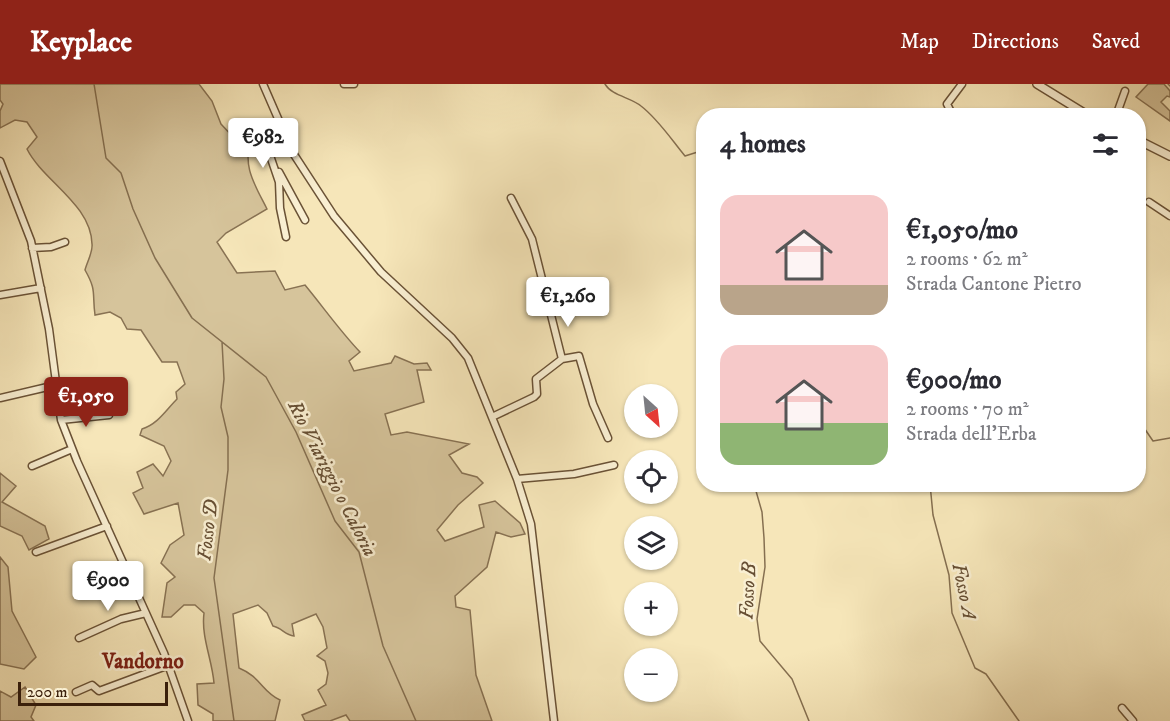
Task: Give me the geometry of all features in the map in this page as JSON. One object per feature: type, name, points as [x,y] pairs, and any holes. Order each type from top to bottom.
[{"type":"street","points":[[263,84],[278,121],[312,185],[356,245],[461,348],[468,358],[517,479],[531,524],[554,721]]},
{"type":"street","points":[[344,84],[354,84]]},
{"type":"street","points":[[949,108],[947,104],[962,84]]},
{"type":"street","points":[[1036,84],[1076,108]]},
{"type":"street","points":[[1119,108],[1125,91]]},
{"type":"street","points":[[278,121],[262,132],[276,170],[286,237]]},
{"type":"street","points":[[1146,144],[1170,156]]},
{"type":"street","points":[[0,161],[32,249],[41,288],[61,420],[169,665],[188,721]]},
{"type":"street","points":[[276,170],[293,195],[305,220]]},
{"type":"street","points":[[511,198],[532,239],[562,359]]},
{"type":"street","points":[[1149,202],[1170,216]]},
{"type":"street","points":[[32,249],[51,247],[64,242]]},
{"type":"street","points":[[0,295],[41,288]]},
{"type":"street","points":[[492,417],[534,397],[537,394],[536,379],[562,359],[579,356],[593,404],[608,438]]},
{"type":"street","points":[[0,398],[56,385]]},
{"type":"street","points":[[61,420],[110,415]]},
{"type":"street","points":[[32,466],[72,449]]},
{"type":"street","points":[[517,479],[574,474],[614,465]]},
{"type":"street","points":[[36,552],[107,526]]},
{"type":"street","points":[[78,638],[121,620],[146,613]]},
{"type":"street","points":[[76,692],[92,685],[99,691],[169,665]]},
{"type":"street","points":[[1122,708],[1133,721]]},
{"type":"shaded area","points":[[0,84],[199,84],[212,101],[221,124],[234,138],[247,134],[252,138],[248,157],[249,166],[254,183],[267,209],[226,233],[217,242],[237,273],[275,271],[285,290],[305,285],[360,352],[349,361],[354,371],[391,363],[395,356],[414,364],[427,363],[431,370],[417,370],[424,402],[385,414],[391,435],[407,432],[469,444],[449,455],[462,473],[477,477],[483,483],[458,505],[437,530],[445,541],[484,527],[479,505],[495,501],[520,523],[525,534],[511,537],[496,532],[487,567],[455,596],[456,607],[470,610],[476,675],[492,721],[350,721],[346,715],[330,721],[305,721],[302,715],[326,705],[318,690],[326,684],[328,673],[325,661],[317,656],[327,648],[323,627],[316,614],[292,624],[294,636],[291,635],[273,626],[267,613],[258,605],[233,614],[239,668],[280,700],[275,721],[213,721],[213,714],[198,705],[197,684],[214,683],[205,639],[204,613],[195,605],[184,605],[171,617],[162,617],[167,583],[175,577],[161,563],[170,545],[184,535],[178,503],[144,514],[133,493],[143,488],[137,472],[153,464],[163,476],[171,461],[164,446],[140,435],[142,429],[157,420],[177,399],[176,392],[185,384],[177,362],[162,362],[141,330],[127,329],[121,318],[110,312],[95,315],[93,288],[85,270],[92,247],[90,230],[75,205],[34,161],[27,149],[37,137],[27,122],[15,120],[0,128],[0,111],[3,104],[0,100]]},
{"type":"shaded area","points":[[1148,84],[1164,84],[1170,91],[1170,97],[1167,96],[1161,102],[1170,111],[1170,121],[1136,97]]},
{"type":"shaded area","points":[[0,473],[16,486],[2,502],[45,526],[49,539],[29,550],[22,536],[0,526]]},
{"type":"shaded area","points":[[0,557],[8,567],[12,611],[36,657],[24,669],[0,664]]},
{"type":"shaded area","points":[[25,687],[36,705],[31,717],[34,721],[0,721],[0,691],[11,697]]},
{"type":"waterway","name":"Rio Viariggio o Caloria","points":[[94,84],[106,158],[121,173],[133,209],[155,258],[192,318],[266,377],[296,432],[335,521],[359,552],[383,646],[416,721]]},
{"type":"waterway","points":[[605,84],[612,91],[637,103],[647,111],[685,156],[696,153]]},
{"type":"waterway","name":"Fosso D","points":[[222,342],[224,379],[221,407],[228,437],[228,470],[214,578],[234,721]]},
{"type":"waterway","points":[[1146,431],[1153,441],[1170,438]]},
{"type":"waterway","name":"Fosso B","points":[[756,492],[762,512],[765,567],[757,619],[760,641],[792,679],[809,721]]},
{"type":"waterway","name":"Fosso A","points":[[931,492],[933,515],[949,575],[952,613],[975,668],[986,674],[1019,721]]},
{"type":"district","name":"Vandorno","points":[[143,661]]}]
